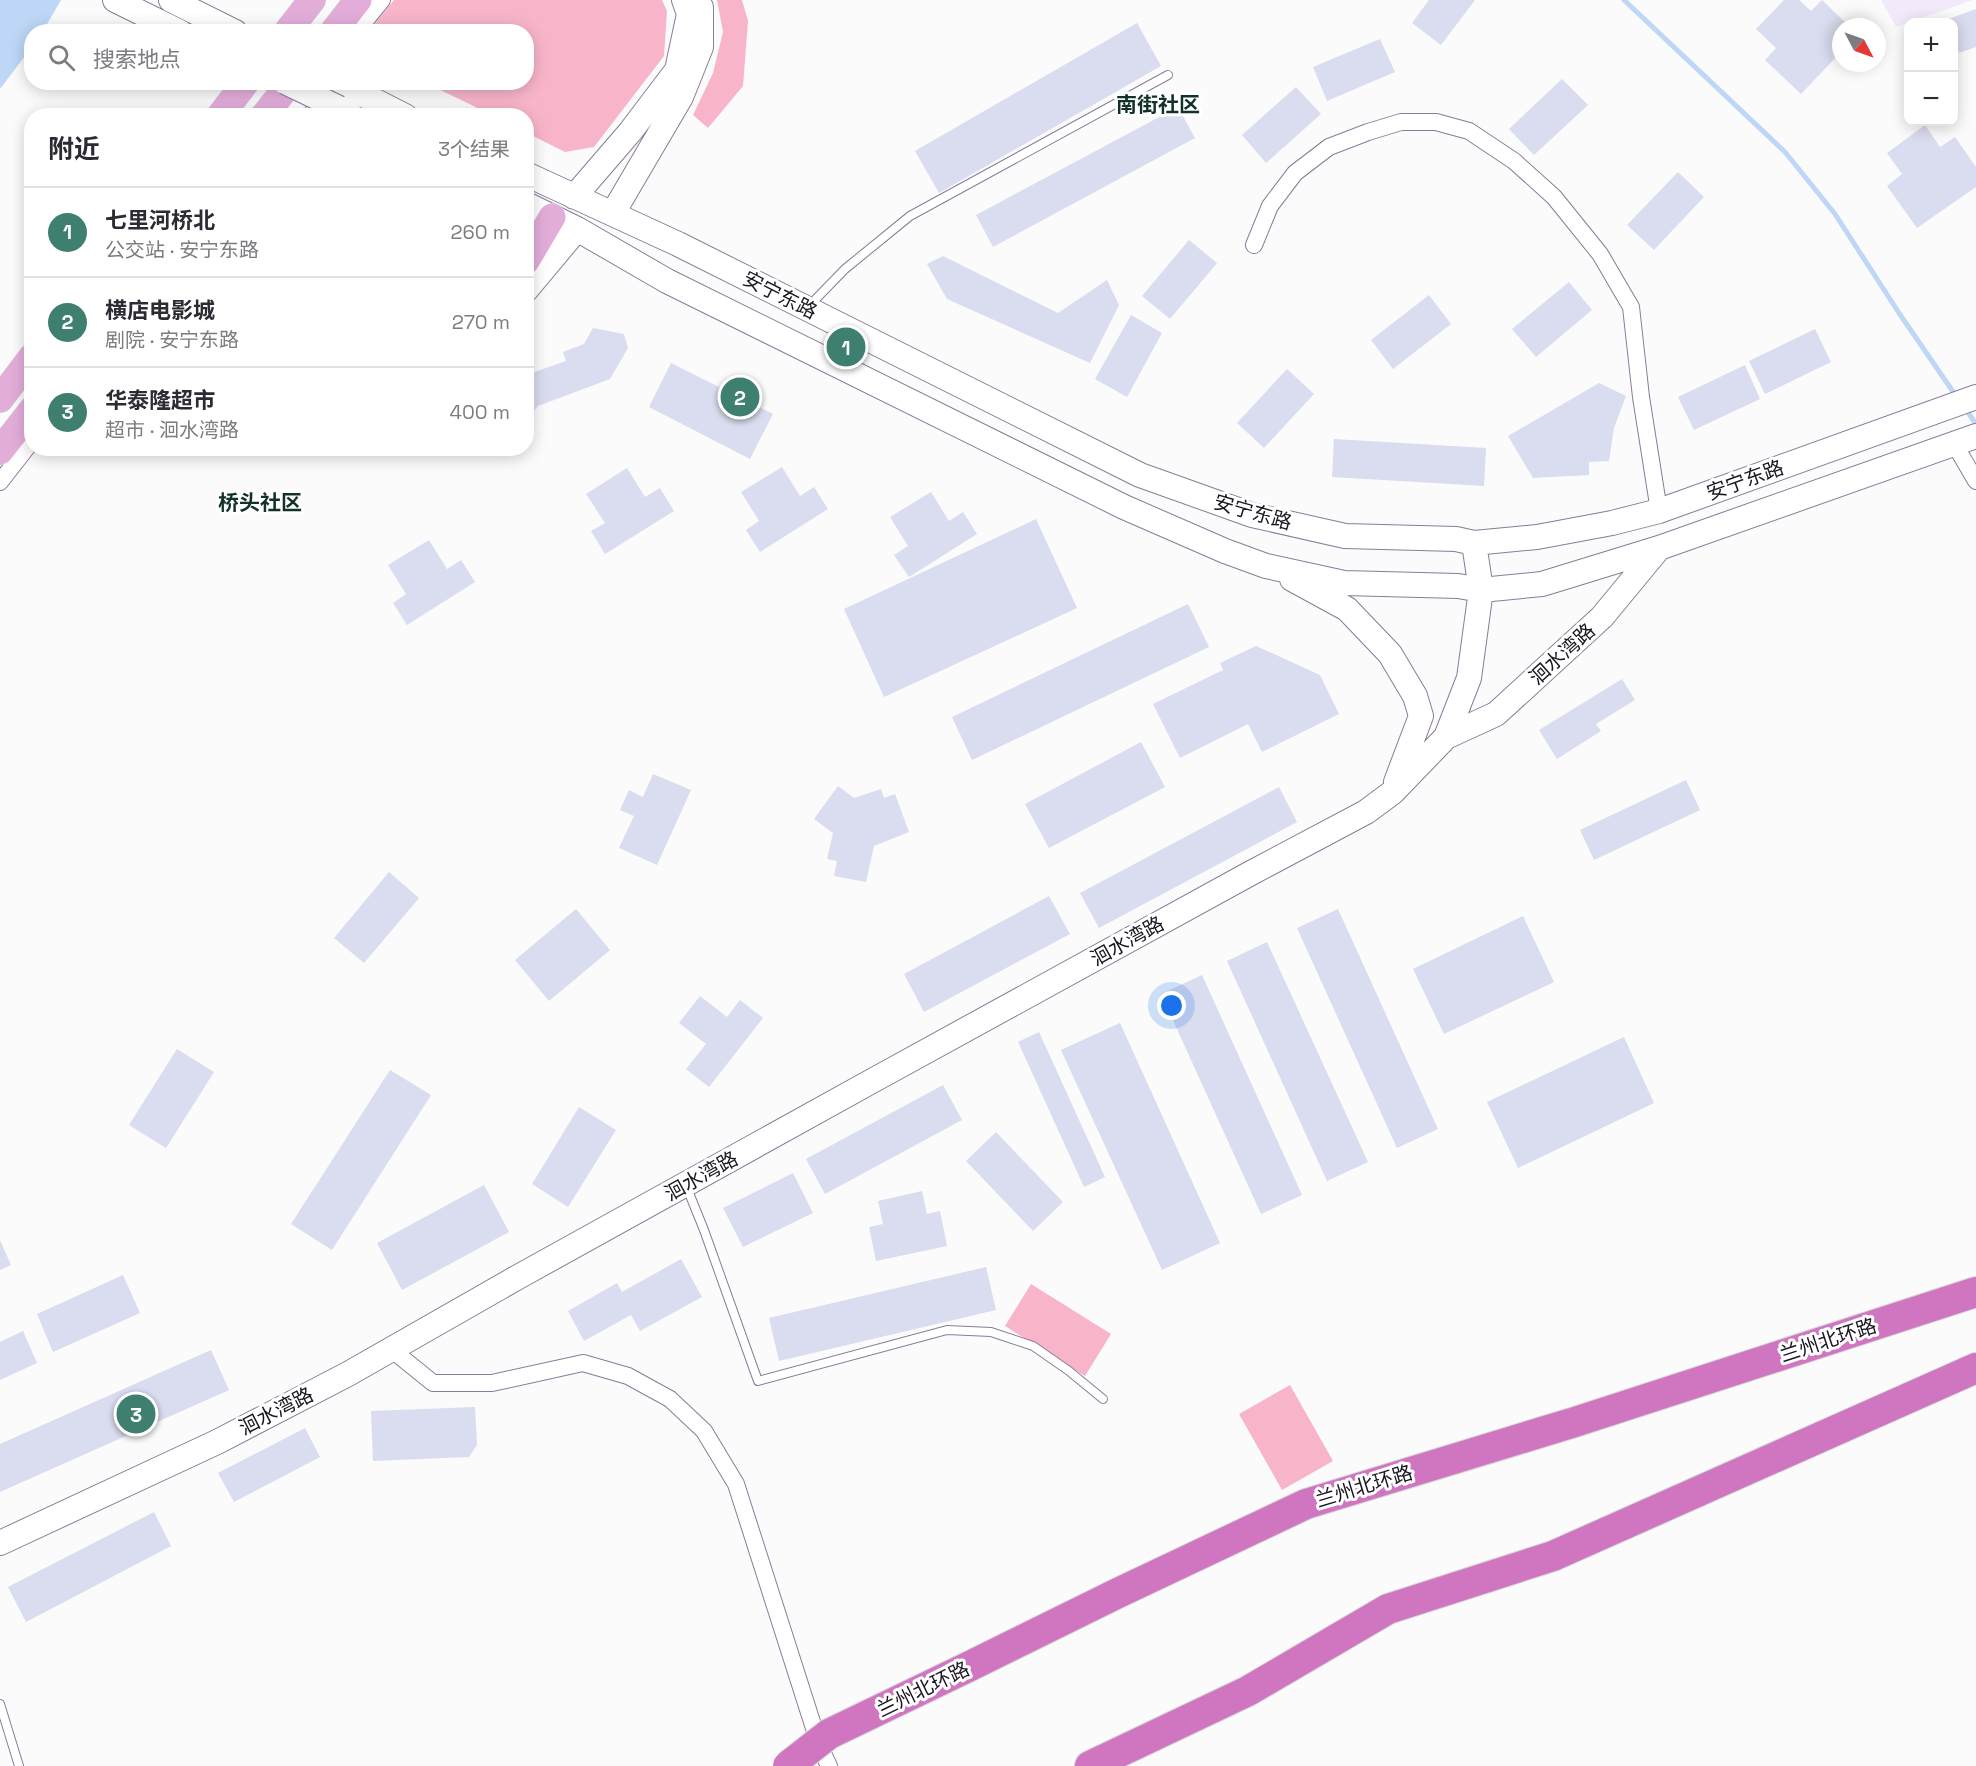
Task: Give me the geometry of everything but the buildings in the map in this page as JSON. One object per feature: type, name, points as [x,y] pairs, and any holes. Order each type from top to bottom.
[{"type":"highway","name":"兰州北环路","points":[[788,1766],[829,1734],[1306,1504],[1522,1438],[1976,1292]]},
{"type":"highway","points":[[1090,1766],[1248,1692],[1388,1609],[1553,1556],[1976,1368]]},
{"type":"main road","points":[[115,0],[164,24]]},
{"type":"main road","points":[[171,0],[219,24]]},
{"type":"main road","points":[[293,24],[312,0]]},
{"type":"main road","points":[[339,24],[358,0]]},
{"type":"main road","points":[[574,197],[630,132],[677,70],[689,14],[684,0]]},
{"type":"main road","points":[[613,213],[681,97],[701,47],[701,0]]},
{"type":"main road","points":[[226,108],[240,90]]},
{"type":"main road","points":[[270,108],[285,90]]},
{"type":"main road","points":[[314,90],[378,108]]},
{"type":"main road","name":"安宁东路","points":[[534,178],[613,213],[1140,475],[1252,515],[1345,536],[1456,539],[1474,543],[1537,537],[1612,523],[1659,511],[1966,400]]},
{"type":"main road","points":[[534,208],[577,229],[667,281],[1124,507],[1266,566],[1347,609],[1390,654],[1415,696],[1421,716],[1393,792]]},
{"type":"main road","points":[[534,247],[552,217]]},
{"type":"main road","points":[[534,280],[577,229]]},
{"type":"main road","points":[[0,399],[24,368]]},
{"type":"main road","points":[[0,451],[24,420]]},
{"type":"main road","name":"安宁东路","points":[[1266,566],[1344,583],[1458,586],[1481,590],[1542,584],[1659,548],[1968,440]]},
{"type":"main road","name":"洄水湾路","points":[[1446,737],[1469,678],[1481,590],[1474,543]]},
{"type":"main road","name":"洄水湾路","points":[[0,1543],[217,1442],[348,1374],[685,1184],[1366,812],[1393,792],[1446,737],[1496,714],[1602,617],[1659,548]]},
{"type":"street","points":[[362,24],[382,0]]},
{"type":"street","points":[[294,108],[309,90]]},
{"type":"street","points":[[1254,245],[1270,206],[1295,173],[1329,147],[1401,122],[1436,122],[1469,131],[1514,161],[1554,197],[1600,254],[1631,307],[1641,397],[1659,511]]},
{"type":"street","points":[[1968,440],[1976,481]]},
{"type":"street","points":[[0,482],[24,451]]},
{"type":"street","points":[[391,1349],[433,1383],[492,1383],[583,1364],[628,1376],[670,1399],[704,1431],[736,1484],[820,1747],[829,1766]]},
{"type":"lane","points":[[806,308],[845,269],[910,216],[1168,75]]},
{"type":"lane","points":[[685,1184],[704,1230],[758,1381],[947,1330],[991,1332],[1033,1346],[1103,1399]]},
{"type":"lane","points":[[0,1704],[19,1766]]},
{"type":"shaded area","points":[[394,0],[662,0],[667,11],[664,56],[594,147],[565,152],[534,136],[534,108],[478,108],[440,90],[534,90],[534,24],[375,24]]},
{"type":"shaded area","points":[[717,0],[742,0],[748,21],[743,86],[708,128],[693,115],[713,73],[723,32]]},
{"type":"shaded area","points":[[1881,0],[1973,0],[1922,18],[1904,18],[1904,24],[1896,27]]},
{"type":"shaded area","points":[[1031,1284],[1111,1334],[1085,1376],[1005,1326]]},
{"type":"shaded area","points":[[1290,1385],[1333,1461],[1282,1490],[1239,1414]]},
{"type":"water","points":[[0,0],[61,0],[47,24],[24,24],[24,57],[0,89]]},
{"type":"waterway","points":[[1624,0],[1785,152],[1835,214],[1956,396]]},
{"type":"waterway","points":[[1965,408],[1976,424]]},
{"type":"place","name":"七里河桥北","points":[[846,347]]},
{"type":"place","name":"横店电影城","points":[[740,397]]},
{"type":"place","name":"华泰隆超市","points":[[136,1414]]},
{"type":"district","name":"南街社区","points":[[1158,104]]},
{"type":"district","name":"桥头社区","points":[[260,502]]}]
